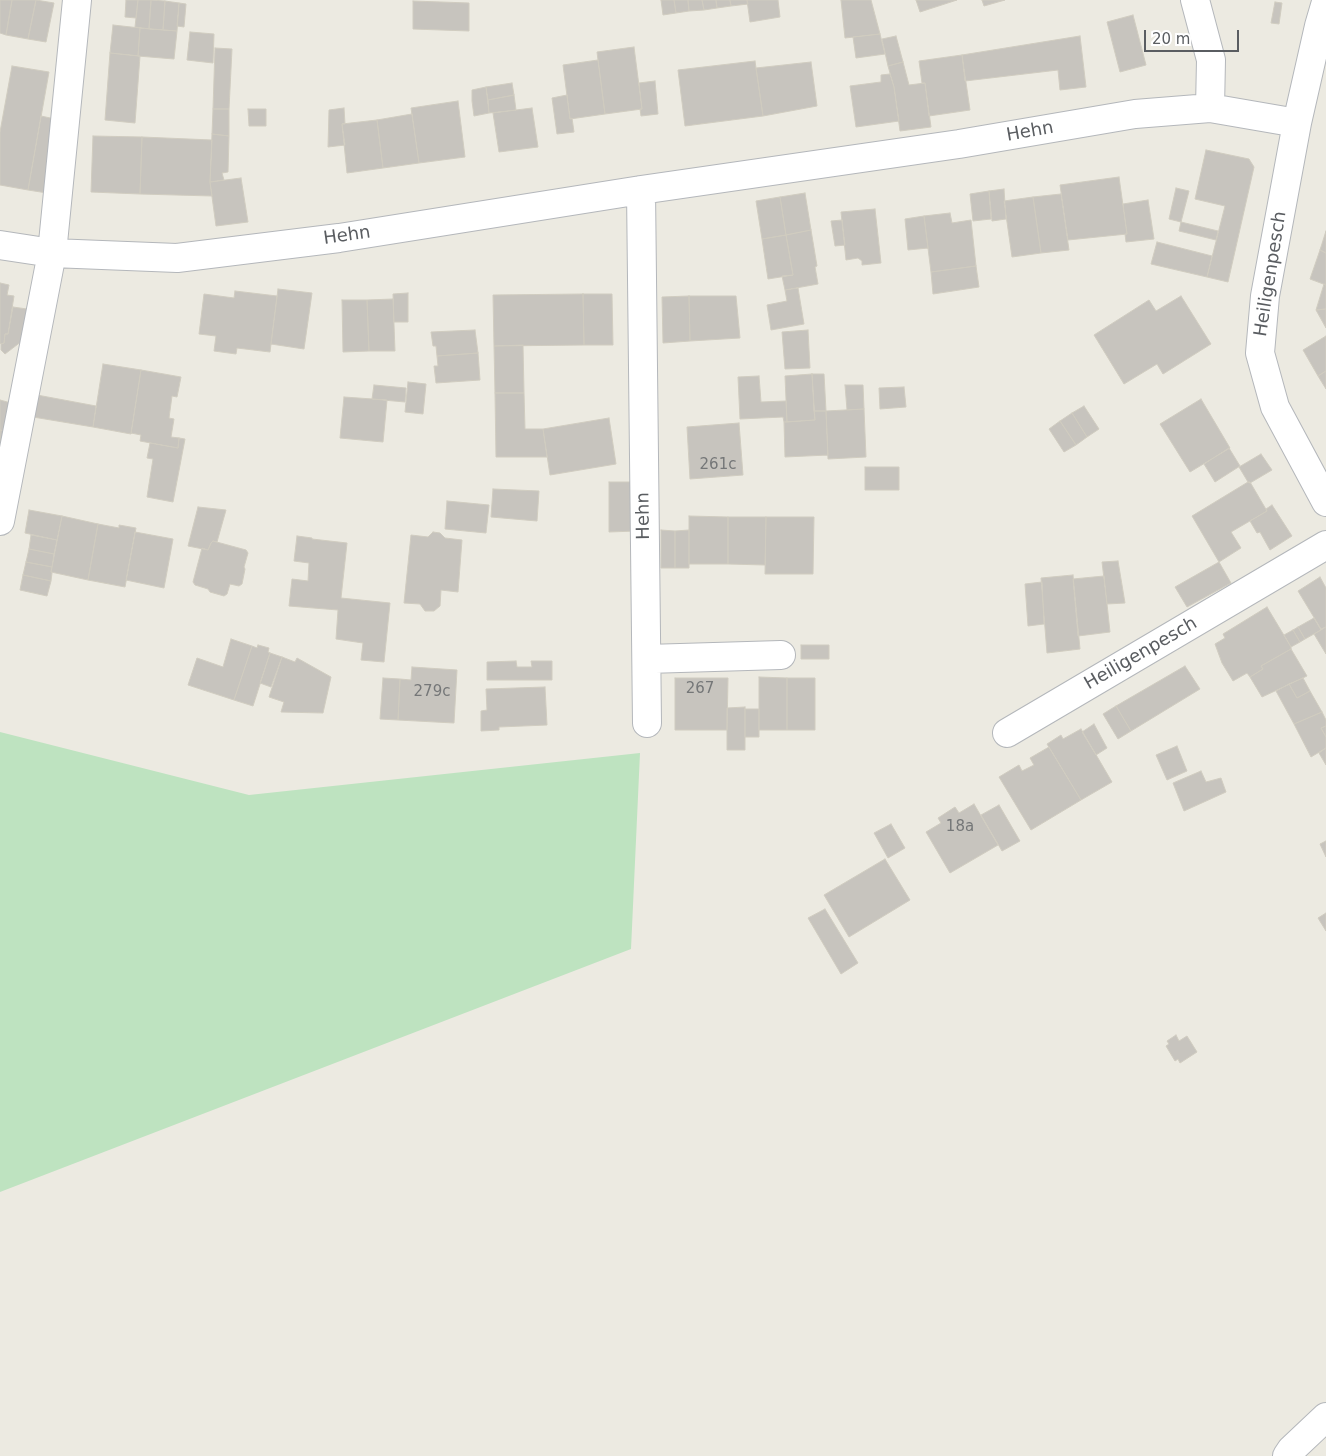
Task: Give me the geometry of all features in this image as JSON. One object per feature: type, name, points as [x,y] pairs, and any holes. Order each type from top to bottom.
[{"type":"street","points":[[0,521],[52,253],[77,0]]},
{"type":"street","points":[[1196,0],[1211,60],[1210,108]]},
{"type":"street","points":[[1297,123],[1326,2]]},
{"type":"street","name":"Hehn","points":[[0,245],[52,253],[177,258],[339,238],[641,190],[959,144],[1135,114],[1210,108],[1297,123]]},
{"type":"street","name":"Heiligenpesch","points":[[1297,123],[1265,296],[1260,353],[1275,407],[1326,502]]},
{"type":"street","name":"Hehn","points":[[641,190],[648,723]]},
{"type":"street","name":"Heiligenpesch","points":[[1007,733],[1326,545]]},
{"type":"street","points":[[646,658],[781,655]]},
{"type":"street","points":[[1287,1456],[1326,1417]]},
{"type":"green space","points":[[0,732],[249,795],[640,753],[631,949],[0,1192]]},
{"type":"building","points":[[0,0],[12,0],[6,35],[0,33]]},
{"type":"building","points":[[12,0],[36,0],[28,39],[6,35]]},
{"type":"building","points":[[36,0],[54,3],[46,42],[28,39]]},
{"type":"building","points":[[126,0],[138,0],[136,18],[125,17]]},
{"type":"building","points":[[138,0],[151,0],[149,29],[135,27]]},
{"type":"building","points":[[151,0],[165,1],[163,30],[149,29]]},
{"type":"building","points":[[661,0],[674,0],[676,13],[663,15]]},
{"type":"building","points":[[674,0],[688,0],[689,11],[676,13]]},
{"type":"building","points":[[688,0],[702,0],[704,10],[689,11]]},
{"type":"building","points":[[702,0],[716,0],[717,8],[704,10]]},
{"type":"building","points":[[716,0],[730,0],[731,6],[717,8]]},
{"type":"building","points":[[730,0],[747,0],[748,4],[731,6]]},
{"type":"building","points":[[747,0],[778,0],[780,17],[750,22]]},
{"type":"building","points":[[841,0],[871,0],[880,34],[845,38]]},
{"type":"building","points":[[916,0],[957,0],[920,12]]},
{"type":"building","points":[[982,0],[1005,0],[984,6]]},
{"type":"building","points":[[165,1],[179,3],[177,31],[163,30]]},
{"type":"building","points":[[413,1],[469,3],[469,31],[413,29]]},
{"type":"building","points":[[1275,2],[1282,3],[1279,24],[1271,23]]},
{"type":"building","points":[[179,3],[186,4],[184,27],[177,26]]},
{"type":"building","points":[[1133,15],[1146,65],[1120,72],[1107,22]]},
{"type":"building","points":[[113,25],[140,28],[138,56],[110,53]]},
{"type":"building","points":[[140,28],[177,31],[174,59],[138,56]]},
{"type":"building","points":[[190,32],[214,34],[213,63],[187,60]]},
{"type":"building","points":[[880,34],[885,54],[856,58],[853,37]]},
{"type":"building","points":[[896,36],[903,62],[888,66],[882,39]]},
{"type":"building","points":[[1080,36],[1086,87],[1060,90],[1058,70],[965,81],[962,55]]},
{"type":"building","points":[[634,47],[642,109],[605,114],[597,52]]},
{"type":"building","points":[[215,48],[232,49],[229,109],[213,109]]},
{"type":"building","points":[[110,53],[140,56],[135,123],[105,120]]},
{"type":"building","points":[[962,55],[970,110],[929,116],[925,83],[922,83],[919,61]]},
{"type":"building","points":[[598,60],[605,114],[570,119],[563,65]]},
{"type":"building","points":[[755,61],[763,116],[685,126],[678,70]]},
{"type":"building","points":[[811,62],[817,106],[763,116],[756,68]]},
{"type":"building","points":[[903,62],[909,85],[925,83],[931,127],[900,131],[894,87],[888,66]]},
{"type":"building","points":[[12,66],[49,72],[28,190],[0,185],[0,132]]},
{"type":"building","points":[[890,74],[899,121],[856,127],[850,86],[881,82],[881,75]]},
{"type":"building","points":[[655,81],[658,114],[641,116],[639,83]]},
{"type":"building","points":[[512,83],[514,95],[488,100],[486,87]]},
{"type":"building","points":[[486,87],[489,113],[474,116],[472,90]]},
{"type":"building","points":[[514,95],[516,110],[489,113],[488,100]]},
{"type":"building","points":[[567,95],[570,119],[572,118],[574,132],[557,134],[552,98]]},
{"type":"building","points":[[458,101],[465,157],[419,163],[411,108]]},
{"type":"building","points":[[344,108],[345,124],[342,124],[345,145],[328,147],[329,110]]},
{"type":"building","points":[[532,108],[538,147],[499,152],[493,113]]},
{"type":"building","points":[[213,109],[229,109],[229,136],[212,134]]},
{"type":"building","points":[[248,109],[266,109],[266,126],[249,126]]},
{"type":"building","points":[[412,114],[419,163],[383,168],[377,120]]},
{"type":"building","points":[[41,116],[55,119],[47,193],[28,190]]},
{"type":"building","points":[[377,120],[383,168],[347,173],[342,124]]},
{"type":"building","points":[[212,134],[229,136],[228,172],[222,173],[224,180],[210,182]]},
{"type":"building","points":[[93,136],[142,137],[140,194],[91,192]]},
{"type":"building","points":[[142,137],[212,140],[210,182],[212,196],[140,194]]},
{"type":"building","points":[[1206,150],[1249,159],[1254,167],[1228,282],[1207,277],[1225,206],[1195,199]]},
{"type":"building","points":[[1119,177],[1127,234],[1068,240],[1060,185]]},
{"type":"building","points":[[241,178],[248,222],[216,226],[210,182]]},
{"type":"building","points":[[1176,188],[1189,191],[1181,222],[1169,219]]},
{"type":"building","points":[[1004,189],[1006,219],[992,221],[989,191]]},
{"type":"building","points":[[989,191],[991,219],[973,221],[970,194]]},
{"type":"building","points":[[805,193],[811,230],[786,235],[780,197]]},
{"type":"building","points":[[1061,194],[1069,250],[1041,253],[1033,197]]},
{"type":"building","points":[[780,197],[786,235],[762,239],[756,201]]},
{"type":"building","points":[[1033,197],[1041,253],[1012,257],[1004,201]]},
{"type":"building","points":[[1148,200],[1154,239],[1126,242],[1125,234],[1127,234],[1123,204]]},
{"type":"building","points":[[875,209],[881,263],[862,265],[862,261],[858,258],[846,260],[841,212]]},
{"type":"building","points":[[950,213],[952,223],[971,220],[976,266],[931,272],[924,216]]},
{"type":"building","points":[[924,216],[928,248],[908,250],[905,219]]},
{"type":"building","points":[[842,220],[845,245],[835,246],[831,221]]},
{"type":"building","points":[[1181,222],[1218,231],[1216,240],[1179,231]]},
{"type":"building","points":[[811,230],[818,284],[785,290],[782,276],[793,275],[786,235]]},
{"type":"building","points":[[1326,231],[1326,253],[1320,250]]},
{"type":"building","points":[[786,235],[793,275],[768,279],[762,239]]},
{"type":"building","points":[[1157,242],[1212,256],[1207,277],[1151,264]]},
{"type":"building","points":[[1320,250],[1326,253],[1326,285],[1310,279]]},
{"type":"building","points":[[976,266],[979,287],[933,294],[931,272]]},
{"type":"building","points":[[0,283],[9,285],[7,295],[14,296],[8,334],[5,334],[4,343],[1,344],[0,343]]},
{"type":"building","points":[[1324,284],[1326,285],[1326,309],[1316,310]]},
{"type":"building","points":[[798,288],[804,324],[771,330],[767,305],[787,301],[785,290]]},
{"type":"building","points":[[278,289],[312,293],[304,349],[271,344]]},
{"type":"building","points":[[235,291],[277,296],[270,352],[237,348],[236,354],[214,351],[216,336],[199,334],[204,294],[234,298]]},
{"type":"building","points":[[408,293],[408,322],[394,322],[393,294]]},
{"type":"building","points":[[583,294],[584,345],[494,346],[493,295]]},
{"type":"building","points":[[583,294],[612,294],[613,345],[584,345]]},
{"type":"building","points":[[689,296],[690,341],[663,343],[662,297]]},
{"type":"building","points":[[689,296],[736,296],[740,338],[690,341]]},
{"type":"building","points":[[1181,296],[1211,344],[1163,374],[1157,364],[1124,384],[1094,335],[1149,300],[1156,311]]},
{"type":"building","points":[[393,299],[395,351],[369,351],[367,300]]},
{"type":"building","points":[[342,300],[367,300],[369,351],[343,352]]},
{"type":"building","points":[[13,307],[27,309],[22,341],[5,354],[1,350],[1,344],[4,343],[5,334],[8,334]]},
{"type":"building","points":[[1326,309],[1326,328],[1316,310]]},
{"type":"building","points":[[475,330],[478,353],[437,356],[431,332]]},
{"type":"building","points":[[808,330],[810,368],[785,369],[782,332]]},
{"type":"building","points":[[1326,336],[1326,371],[1318,376],[1303,350]]},
{"type":"building","points":[[523,345],[524,393],[495,393],[494,346]]},
{"type":"building","points":[[478,353],[480,380],[436,383],[434,366],[438,366],[437,356]]},
{"type":"building","points":[[103,364],[141,370],[131,434],[93,427]]},
{"type":"building","points":[[141,370],[181,377],[177,397],[172,396],[169,418],[174,419],[171,437],[179,438],[178,448],[140,441],[141,435],[131,433]]},
{"type":"building","points":[[1326,371],[1326,389],[1318,376]]},
{"type":"building","points":[[812,374],[824,374],[826,411],[814,411]]},
{"type":"building","points":[[812,374],[815,420],[787,422],[785,376]]},
{"type":"building","points":[[759,376],[761,402],[786,401],[787,422],[784,422],[783,417],[740,419],[738,377]]},
{"type":"building","points":[[408,382],[426,384],[423,414],[405,412]]},
{"type":"building","points":[[374,385],[406,388],[405,402],[372,399]]},
{"type":"building","points":[[845,385],[863,385],[864,409],[847,410]]},
{"type":"building","points":[[904,387],[906,407],[880,409],[879,388]]},
{"type":"building","points":[[495,393],[524,393],[525,429],[543,429],[547,457],[496,457]]},
{"type":"building","points":[[37,395],[96,406],[93,427],[33,417]]},
{"type":"building","points":[[344,397],[387,400],[383,442],[340,438]]},
{"type":"building","points":[[1201,399],[1230,448],[1190,472],[1160,424]]},
{"type":"building","points":[[0,400],[11,403],[4,431],[0,430]]},
{"type":"building","points":[[1084,406],[1099,429],[1087,437],[1072,413]]},
{"type":"building","points":[[864,409],[866,457],[828,459],[826,411]]},
{"type":"building","points":[[814,411],[826,411],[828,455],[785,457],[784,422],[815,420]]},
{"type":"building","points":[[1072,413],[1087,437],[1076,445],[1060,421]]},
{"type":"building","points":[[609,418],[616,464],[550,475],[543,429]]},
{"type":"building","points":[[1060,421],[1076,445],[1064,452],[1049,429]]},
{"type":"building","points":[[739,423],[743,475],[690,479],[687,427]]},
{"type":"building","points":[[0,430],[4,431],[0,449]]},
{"type":"building","points":[[179,438],[185,439],[173,502],[147,497],[153,459],[147,458],[150,443],[178,448]]},
{"type":"building","points":[[1229,448],[1240,466],[1215,482],[1204,464]]},
{"type":"building","points":[[1261,454],[1272,470],[1250,483],[1239,467]]},
{"type":"building","points":[[865,467],[899,467],[899,490],[865,490]]},
{"type":"building","points":[[609,482],[636,482],[636,531],[609,532]]},
{"type":"building","points":[[1250,482],[1267,511],[1231,532],[1241,548],[1219,562],[1192,516]]},
{"type":"building","points":[[493,489],[539,491],[537,521],[491,517]]},
{"type":"building","points":[[447,501],[489,505],[486,533],[445,529]]},
{"type":"building","points":[[1272,505],[1292,536],[1270,550],[1260,532],[1257,533],[1250,521],[1267,511],[1266,509]]},
{"type":"building","points":[[198,507],[226,510],[217,542],[213,541],[208,550],[188,546]]},
{"type":"building","points":[[29,510],[62,516],[57,540],[25,533]]},
{"type":"building","points":[[62,516],[98,524],[88,580],[51,572]]},
{"type":"building","points":[[689,516],[728,517],[728,564],[689,564]]},
{"type":"building","points":[[728,517],[766,517],[765,565],[728,564]]},
{"type":"building","points":[[766,517],[814,517],[813,574],[765,574]]},
{"type":"building","points":[[98,524],[119,528],[119,525],[136,528],[125,587],[88,580]]},
{"type":"building","points":[[661,530],[675,531],[675,568],[661,568]]},
{"type":"building","points":[[689,530],[689,568],[675,568],[675,531]]},
{"type":"building","points":[[135,532],[173,539],[164,588],[126,580]]},
{"type":"building","points":[[433,532],[440,533],[445,538],[462,540],[458,592],[441,590],[440,606],[434,611],[425,611],[420,604],[404,603],[411,535],[428,537]]},
{"type":"building","points":[[31,535],[57,540],[54,554],[29,549]]},
{"type":"building","points":[[297,536],[347,543],[341,598],[390,603],[384,662],[361,660],[363,643],[336,639],[338,610],[289,606],[292,579],[308,581],[309,563],[294,561]]},
{"type":"building","points":[[213,541],[246,550],[248,553],[242,584],[239,586],[230,584],[227,594],[224,596],[210,592],[208,589],[195,585],[193,582],[202,548],[208,550]]},
{"type":"building","points":[[29,549],[54,554],[52,567],[26,562]]},
{"type":"building","points":[[1118,561],[1125,603],[1107,604],[1102,562]]},
{"type":"building","points":[[26,562],[52,567],[51,581],[23,575]]},
{"type":"building","points":[[1219,562],[1231,583],[1187,607],[1175,587]]},
{"type":"building","points":[[23,575],[51,581],[47,596],[20,590]]},
{"type":"building","points":[[1073,575],[1080,649],[1047,653],[1041,578]]},
{"type":"building","points":[[1104,576],[1110,632],[1078,636],[1073,579]]},
{"type":"building","points":[[1320,577],[1326,588],[1326,627],[1321,629],[1298,591]]},
{"type":"building","points":[[1042,582],[1044,624],[1028,626],[1025,584]]},
{"type":"building","points":[[1267,607],[1291,649],[1261,666],[1263,669],[1250,677],[1247,673],[1233,681],[1222,663],[1215,644],[1225,638],[1223,634]]},
{"type":"building","points":[[1314,618],[1321,630],[1305,639],[1298,627]]},
{"type":"building","points":[[1298,627],[1305,639],[1300,642],[1293,630]]},
{"type":"building","points":[[1326,627],[1326,654],[1314,634]]},
{"type":"building","points":[[1293,630],[1300,642],[1291,647],[1284,635]]},
{"type":"building","points":[[231,639],[252,646],[234,700],[188,685],[197,658],[223,667]]},
{"type":"building","points":[[258,645],[269,648],[268,652],[270,653],[253,706],[234,700],[252,646],[257,648]]},
{"type":"building","points":[[801,645],[829,645],[829,659],[801,659]]},
{"type":"building","points":[[1291,649],[1307,676],[1262,697],[1250,677],[1263,669],[1261,666]]},
{"type":"building","points":[[270,653],[282,657],[271,687],[260,683]]},
{"type":"building","points":[[282,657],[295,662],[297,658],[331,677],[323,713],[281,712],[284,702],[269,697]]},
{"type":"building","points":[[516,661],[517,667],[532,667],[531,661],[552,661],[552,680],[487,680],[487,662]]},
{"type":"building","points":[[1185,666],[1200,689],[1131,731],[1116,706]]},
{"type":"building","points":[[412,667],[457,670],[454,723],[398,720],[400,679],[411,680]]},
{"type":"building","points":[[759,677],[787,678],[787,730],[759,730]]},
{"type":"building","points":[[383,678],[400,679],[398,720],[380,719]]},
{"type":"building","points":[[675,678],[728,678],[727,730],[675,730]]},
{"type":"building","points":[[787,678],[815,678],[815,730],[787,730]]},
{"type":"building","points":[[1303,678],[1310,691],[1297,698],[1289,684]]},
{"type":"building","points":[[1289,684],[1297,698],[1310,691],[1322,712],[1294,724],[1276,691]]},
{"type":"building","points":[[545,687],[547,725],[499,727],[499,730],[481,731],[481,711],[487,710],[486,689]]},
{"type":"building","points":[[1116,706],[1131,731],[1118,739],[1103,714]]},
{"type":"building","points":[[745,707],[745,750],[727,750],[727,708]]},
{"type":"building","points":[[745,709],[759,709],[759,737],[745,737]]},
{"type":"building","points":[[1322,712],[1326,720],[1326,726],[1321,728],[1326,737],[1326,748],[1311,757],[1294,724]]},
{"type":"building","points":[[1094,724],[1107,748],[1096,755],[1082,732]]},
{"type":"building","points":[[1326,726],[1326,737],[1321,728]]},
{"type":"building","points":[[1081,729],[1112,782],[1081,800],[1047,744],[1061,735],[1063,739]]},
{"type":"building","points":[[1177,746],[1187,771],[1167,780],[1156,755]]},
{"type":"building","points":[[1049,747],[1081,800],[1031,830],[999,777],[1019,765],[1022,771],[1034,765],[1030,758]]},
{"type":"building","points":[[1326,748],[1326,765],[1319,753]]},
{"type":"building","points":[[1201,771],[1206,782],[1221,778],[1226,792],[1184,811],[1173,783]]},
{"type":"building","points":[[974,804],[998,845],[950,873],[926,832],[941,823],[938,818],[955,807],[959,813]]},
{"type":"building","points":[[999,805],[1020,841],[1002,851],[981,815]]},
{"type":"building","points":[[891,824],[905,848],[888,858],[874,833]]},
{"type":"building","points":[[1326,841],[1326,857],[1320,844]]},
{"type":"building","points":[[885,859],[910,900],[849,937],[824,895]]},
{"type":"building","points":[[825,909],[858,963],[841,974],[808,918]]},
{"type":"building","points":[[1326,913],[1326,931],[1318,918]]},
{"type":"building","points":[[1176,1035],[1179,1041],[1187,1036],[1197,1052],[1180,1063],[1178,1059],[1175,1061],[1166,1046],[1169,1044],[1167,1041]]}]
